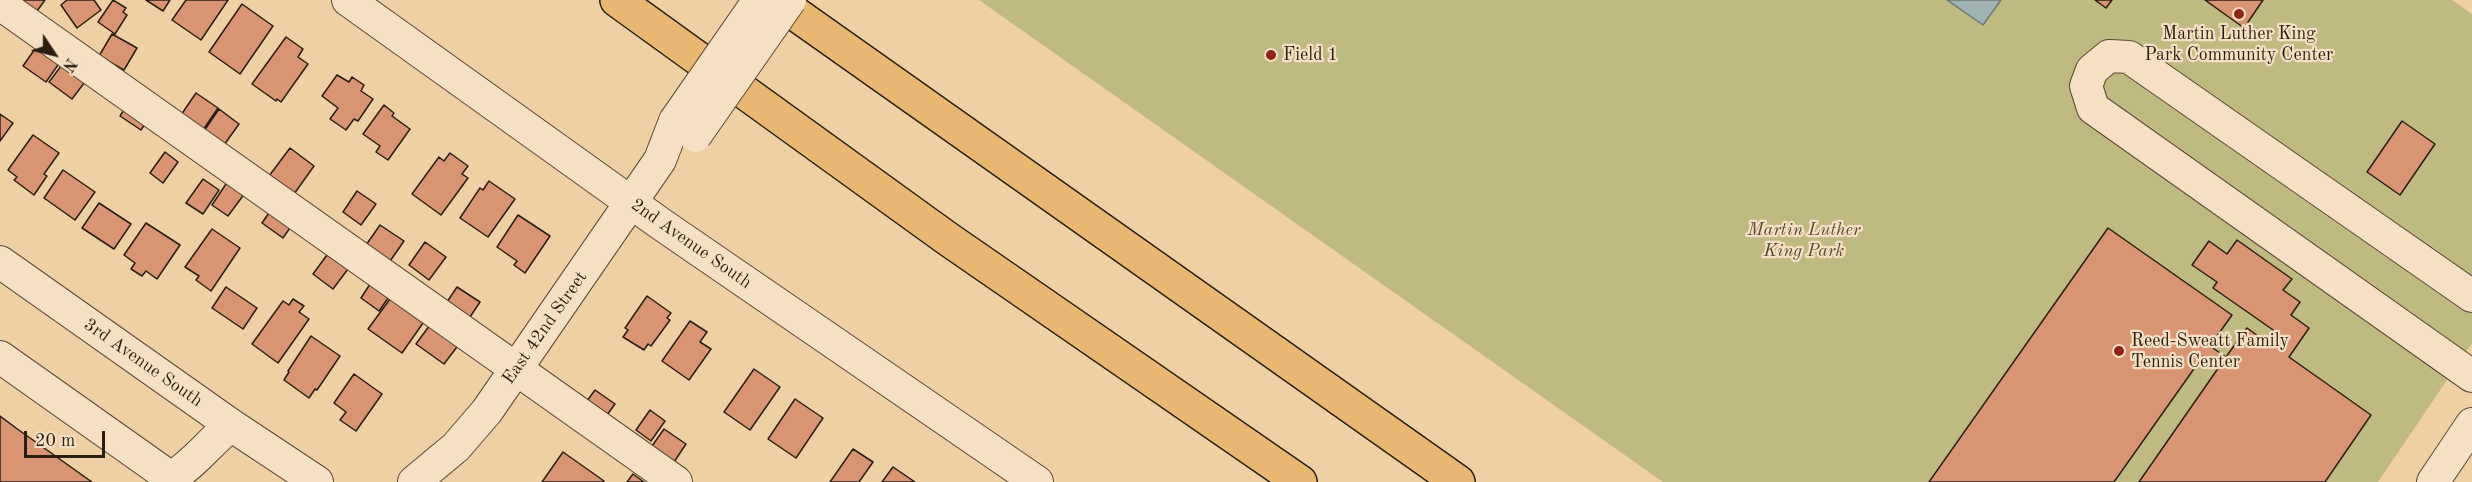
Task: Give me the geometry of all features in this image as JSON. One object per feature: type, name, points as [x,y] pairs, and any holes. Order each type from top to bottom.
[{"type":"highway","points":[[617,0],[948,239],[1300,482]]},
{"type":"highway","points":[[776,0],[1458,482]]},
{"type":"street","name":"2nd Avenue South","points":[[348,0],[631,202],[1037,482]]},
{"type":"street","name":"East 42nd Street","points":[[685,128],[759,0]]},
{"type":"street","name":"East 42nd Street","points":[[414,482],[456,447],[516,371],[660,160],[790,0]]},
{"type":"street","points":[[0,4],[676,482]]},
{"type":"street","points":[[2472,296],[2129,57],[2109,57],[2092,70],[2086,86],[2093,108],[2472,376]]},
{"type":"street","name":"3rd Avenue South","points":[[0,262],[231,425],[317,482]]},
{"type":"street","points":[[0,357],[171,478],[190,466],[208,444],[231,425]]},
{"type":"street","points":[[2433,482],[2461,464],[2472,424]]},
{"type":"green space","name":"Martin Luther King Park","points":[[979,0],[2452,0],[2472,14],[2472,343],[2378,482],[1663,482]]},
{"type":"shaded area","points":[[1947,0],[2001,0],[1983,25]]},
{"type":"building","points":[[14,0],[45,0],[34,15]]},
{"type":"building","points":[[67,0],[94,0],[101,10],[77,28],[61,5]]},
{"type":"building","points":[[113,0],[126,8],[123,12],[127,15],[115,34],[98,22]]},
{"type":"building","points":[[146,0],[170,0],[163,11]]},
{"type":"building","points":[[186,0],[228,0],[201,40],[172,20]]},
{"type":"building","name":"Martin Luther King Park Community Center","points":[[2095,0],[2112,0],[2106,8]]},
{"type":"building","name":"Martin Luther King Park Community Center","points":[[2205,0],[2263,0],[2244,28]]},
{"type":"building","points":[[242,4],[273,26],[240,74],[209,52]]},
{"type":"building","points":[[112,34],[137,48],[124,70],[99,56]]},
{"type":"building","points":[[286,37],[303,49],[298,57],[308,64],[281,102],[252,84]]},
{"type":"building","points":[[42,39],[65,55],[46,82],[23,66]]},
{"type":"building","points":[[68,57],[91,74],[72,99],[49,82]]},
{"type":"building","points":[[337,75],[349,82],[352,77],[364,85],[361,91],[373,99],[358,121],[354,119],[346,130],[330,119],[338,108],[322,96]]},
{"type":"building","points":[[196,93],[218,108],[203,130],[181,115]]},
{"type":"building","points":[[129,102],[150,116],[141,130],[120,116]]},
{"type":"building","points":[[384,105],[394,113],[392,116],[410,129],[388,160],[376,152],[380,146],[363,134]]},
{"type":"building","points":[[219,109],[239,124],[224,145],[204,131]]},
{"type":"building","points":[[0,114],[13,123],[0,141]]},
{"type":"building","points":[[2402,121],[2435,144],[2400,195],[2367,172]]},
{"type":"building","points":[[33,135],[59,153],[44,174],[47,176],[34,195],[14,180],[17,177],[8,170]]},
{"type":"building","points":[[290,148],[314,166],[294,194],[269,176]]},
{"type":"building","points":[[165,152],[178,162],[163,183],[150,173]]},
{"type":"building","points":[[450,153],[468,166],[462,174],[468,178],[441,215],[412,194],[439,157],[444,161]]},
{"type":"building","points":[[63,170],[95,192],[75,220],[44,198]]},
{"type":"building","points":[[203,179],[219,190],[203,214],[186,203]]},
{"type":"building","points":[[228,181],[245,193],[228,216],[212,205]]},
{"type":"building","points":[[489,181],[515,199],[488,237],[460,218],[480,188],[483,190]]},
{"type":"building","points":[[357,191],[376,204],[361,225],[343,212]]},
{"type":"building","points":[[99,203],[131,224],[114,249],[82,228]]},
{"type":"building","points":[[275,204],[296,219],[283,238],[262,223]]},
{"type":"building","points":[[518,215],[550,236],[525,273],[514,265],[517,261],[497,247]]},
{"type":"building","points":[[146,223],[180,245],[157,279],[146,271],[142,276],[131,269],[135,263],[124,255]]},
{"type":"building","points":[[380,225],[404,241],[388,264],[364,248]]},
{"type":"building","name":"Reed-Sweatt Family Tennis Center","points":[[2108,228],[2232,315],[2210,346],[2226,357],[2247,328],[2268,343],[2276,332],[2213,288],[2217,282],[2192,265],[2209,241],[2227,254],[2237,240],[2292,279],[2283,290],[2300,302],[2291,315],[2309,328],[2289,357],[2371,415],[2325,482],[2139,482],[2219,367],[2203,356],[2114,482],[1929,482]]},
{"type":"building","points":[[212,229],[240,248],[211,291],[196,280],[199,276],[185,267]]},
{"type":"building","points":[[425,242],[446,257],[429,280],[409,265]]},
{"type":"building","points":[[327,255],[348,269],[333,289],[313,274]]},
{"type":"building","points":[[374,278],[393,291],[379,311],[361,298]]},
{"type":"building","points":[[226,287],[257,308],[243,329],[212,308]]},
{"type":"building","points":[[457,287],[480,302],[466,323],[443,308]]},
{"type":"building","points":[[647,296],[671,313],[667,318],[670,320],[651,346],[648,344],[644,350],[623,337],[628,330],[625,328]]},
{"type":"building","points":[[293,299],[304,306],[299,312],[309,319],[278,363],[252,344],[283,301],[289,305]]},
{"type":"building","points":[[390,299],[423,323],[402,353],[368,329]]},
{"type":"building","points":[[435,318],[463,339],[444,364],[416,344]]},
{"type":"building","points":[[690,321],[707,332],[700,342],[711,349],[689,380],[662,361]]},
{"type":"building","points":[[311,336],[340,356],[309,398],[284,380]]},
{"type":"building","points":[[754,369],[780,387],[750,430],[724,412]]},
{"type":"building","points":[[354,374],[382,394],[356,431],[340,420],[346,412],[334,403]]},
{"type":"building","points":[[595,390],[615,404],[604,419],[584,405]]},
{"type":"building","points":[[795,399],[823,418],[796,458],[768,439]]},
{"type":"building","points":[[650,410],[665,421],[651,441],[636,430]]},
{"type":"building","points":[[0,416],[16,428],[92,482],[0,482]]},
{"type":"building","points":[[664,429],[686,444],[672,465],[650,449]]},
{"type":"building","points":[[853,449],[873,462],[859,482],[830,482]]},
{"type":"building","points":[[563,452],[604,481],[542,482]]},
{"type":"building","points":[[893,467],[915,482],[882,482]]},
{"type":"building","points":[[633,474],[644,482],[627,482]]},
{"type":"place","name":"Martin Luther King Park Community Center","points":[[2239,14]]},
{"type":"place","name":"Field 1","points":[[1271,55]]},
{"type":"place","name":"Reed-Sweatt Family Tennis Center","points":[[2119,351]]}]
